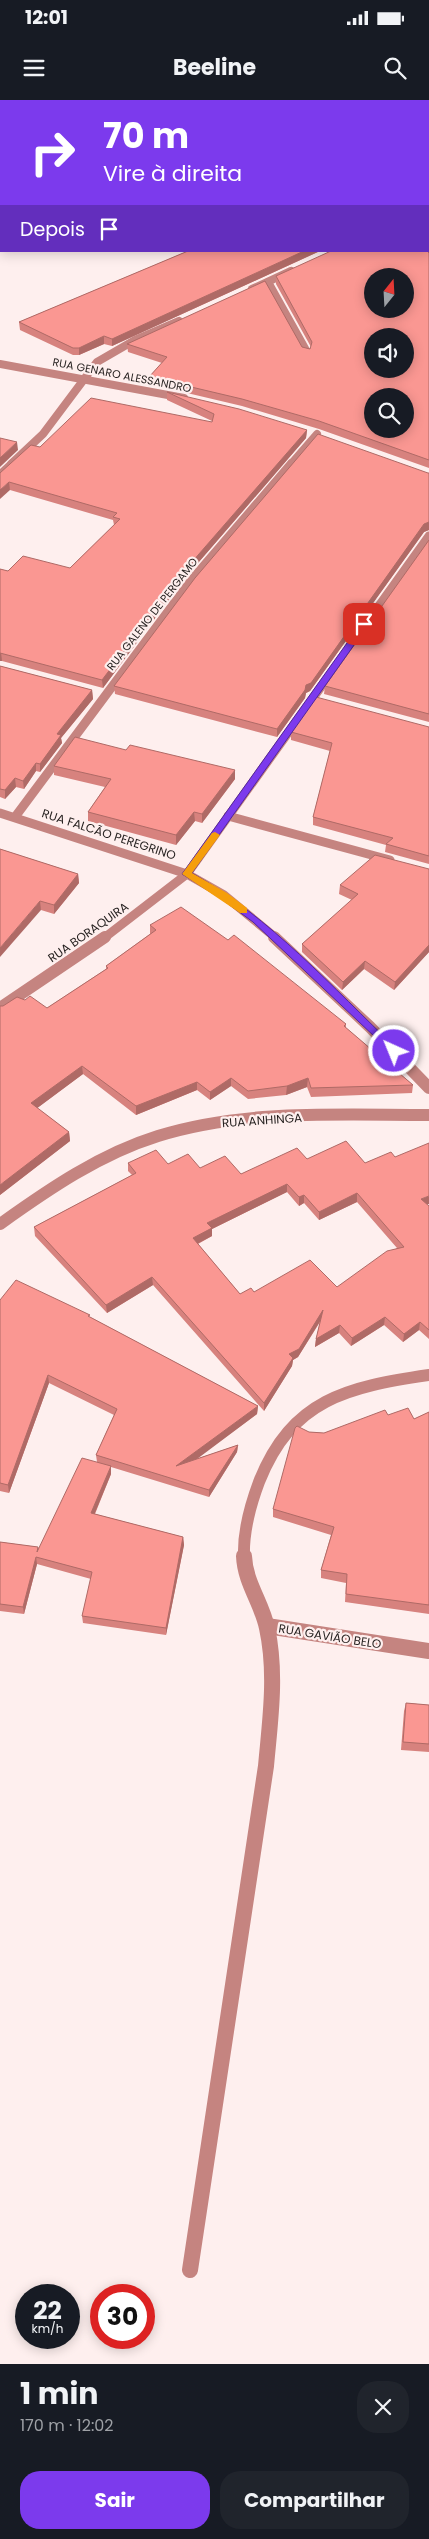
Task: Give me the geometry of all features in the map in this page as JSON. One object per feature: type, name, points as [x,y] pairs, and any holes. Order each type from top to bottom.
[{"type":"street","points":[[241,294],[301,267]]},
{"type":"street","points":[[268,282],[307,352]]},
{"type":"street","points":[[0,475],[38,440],[97,362],[109,354],[188,317]]},
{"type":"street","name":"RUA GENARO ALESSANDRO","points":[[0,364],[190,400]]},
{"type":"street","name":"RUA GALENO DE PERGAMO","points":[[15,817],[99,694],[190,582],[317,434]]},
{"type":"street","name":"RUA BORAQUIRA","points":[[0,1008],[99,942],[187,874],[316,699],[429,536]]},
{"type":"street","name":"RUA FALCÃO PEREGRINO","points":[[0,813],[187,874],[224,895],[256,920],[370,1027],[429,1088]]},
{"type":"street","points":[[228,816],[400,863]]},
{"type":"street","name":"RUA ANHINGA","points":[[0,1224],[44,1192],[89,1166],[158,1136],[222,1121],[314,1116],[429,1115]]},
{"type":"street","name":"RUA GAVIÃO BELO","points":[[429,1375],[381,1382],[335,1396],[301,1415],[283,1434],[262,1470],[251,1505],[244,1563],[252,1594],[267,1626],[429,1651]]},
{"type":"street","points":[[190,2270],[266,1766],[272,1697],[267,1626]]},
{"type":"building","points":[[186,252],[302,252],[112,339],[104,336],[79,348],[73,348],[19,322]]},
{"type":"building","points":[[329,252],[428,252],[429,460],[367,438],[414,438],[414,388],[364,388],[364,437],[319,421],[242,399],[149,377],[167,357],[127,344],[265,281],[302,347],[310,349],[312,342],[276,276]]},
{"type":"building","points":[[167,392],[239,409],[307,430],[185,570],[102,680],[0,653],[0,569],[8,571],[23,556],[70,568],[120,519],[113,517],[117,513],[9,482],[0,490],[0,473],[31,445],[40,447],[91,398],[212,422],[214,414]]},
{"type":"building","points":[[318,434],[429,473],[429,522],[424,524],[311,683],[306,685],[305,690],[277,729],[114,686],[195,578]]},
{"type":"building","points":[[0,438],[17,442],[0,458]]},
{"type":"building","points":[[429,540],[429,714],[325,686]]},
{"type":"building","points":[[0,666],[92,690],[57,734],[61,735],[40,764],[36,763],[23,781],[15,778],[5,790],[0,789]]},
{"type":"building","points":[[316,697],[429,727],[429,856],[386,844],[393,838],[313,817],[332,743],[291,732]]},
{"type":"building","points":[[75,737],[126,750],[130,745],[235,770],[202,814],[194,812],[176,835],[88,812],[111,779],[54,766]]},
{"type":"building","points":[[0,849],[78,874],[54,905],[40,901],[0,948]]},
{"type":"building","points":[[375,855],[429,869],[429,945],[395,982],[365,961],[343,982],[302,944],[358,894],[340,885]]},
{"type":"building","points":[[181,907],[228,940],[234,935],[346,1024],[344,1026],[413,1085],[311,1088],[308,1078],[287,1086],[248,1091],[231,1078],[210,1092],[197,1082],[136,1106],[82,1066],[31,1103],[69,1132],[0,1185],[0,1006],[17,997],[25,1000],[30,996],[47,1008],[108,968],[106,966],[156,930],[150,925]]},
{"type":"building","points":[[346,1141],[365,1163],[391,1152],[395,1157],[429,1143],[429,1196],[421,1199],[429,1206],[429,1330],[420,1322],[404,1334],[385,1317],[352,1338],[340,1325],[316,1339],[323,1310],[299,1349],[289,1354],[293,1358],[264,1403],[152,1277],[106,1305],[34,1227],[136,1173],[128,1163],[156,1150],[168,1164],[188,1154],[200,1168],[225,1156],[241,1174],[297,1148],[307,1159]],"holes":[[[287,1184],[299,1197],[304,1195],[319,1212],[357,1193],[404,1247],[387,1251],[337,1287],[310,1260],[254,1292],[251,1288],[240,1294],[193,1238],[212,1228],[207,1223]]]},
{"type":"building","points":[[16,1280],[90,1315],[88,1316],[258,1406],[176,1466],[238,1445],[209,1490],[96,1455],[117,1409],[48,1375],[8,1485],[0,1483],[0,1300]]},
{"type":"building","points":[[408,1408],[414,1419],[429,1412],[429,1605],[346,1594],[347,1574],[321,1570],[334,1527],[273,1509],[297,1426],[309,1432],[324,1433],[385,1410],[388,1415]]},
{"type":"building","points":[[82,1458],[111,1466],[91,1513],[183,1537],[166,1628],[82,1616],[92,1572],[36,1557],[23,1607],[0,1604],[0,1542],[38,1547],[37,1552]]},
{"type":"building","points":[[406,1703],[429,1705],[429,1744],[403,1742]]},
{"type":"slow traffic","points":[[215,835],[187,874],[224,895],[244,911]]},
{"type":"route","points":[[364,624],[187,874],[224,895],[256,920],[394,1051]]}]
